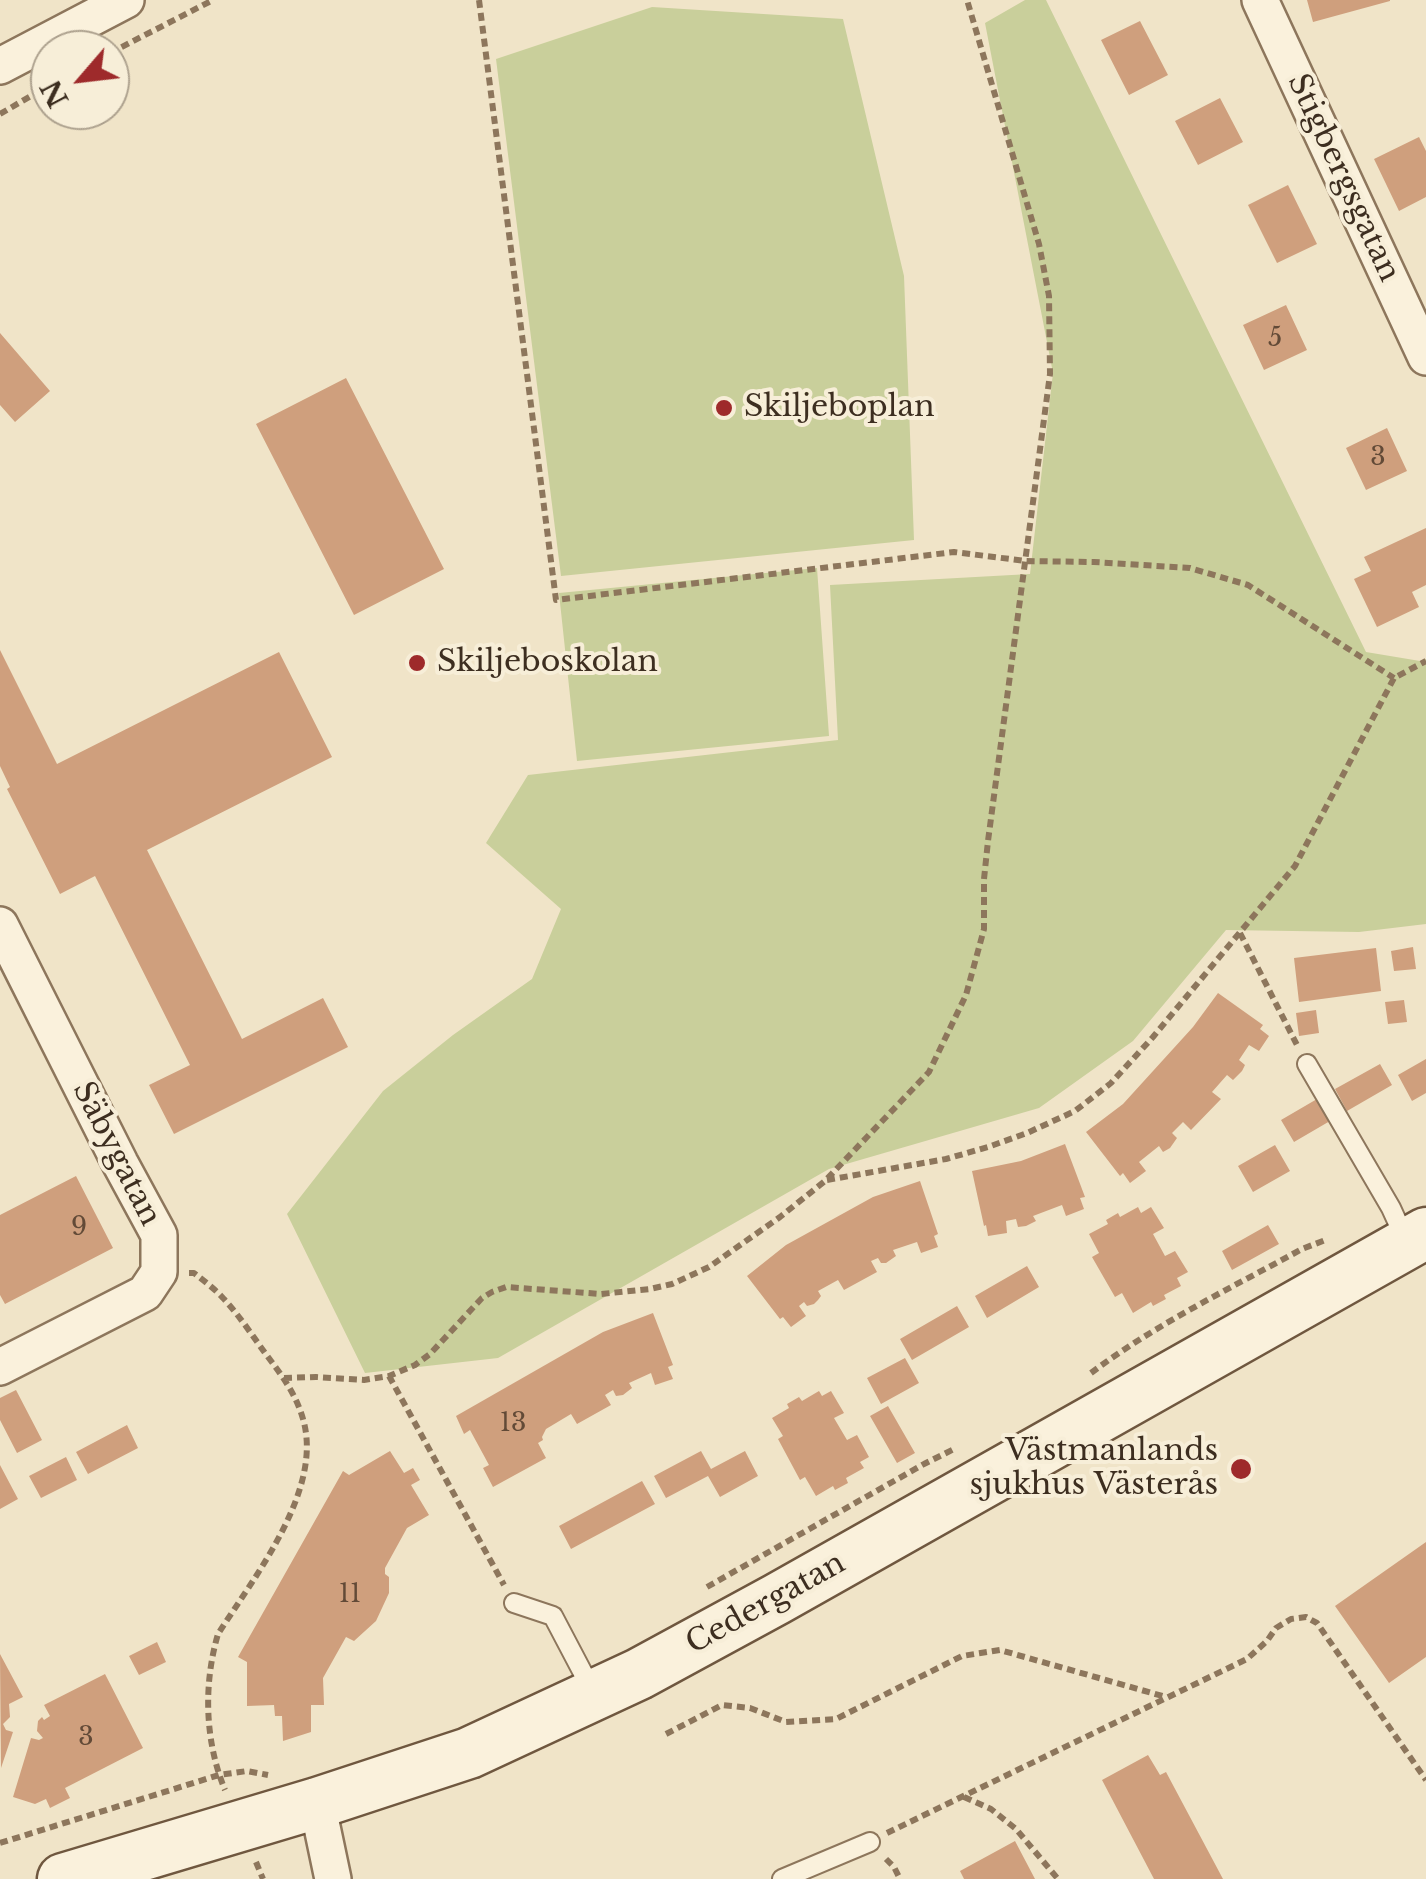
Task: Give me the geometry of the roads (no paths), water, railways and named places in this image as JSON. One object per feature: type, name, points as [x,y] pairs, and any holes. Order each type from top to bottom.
[{"type":"street","points":[[0,66],[126,0]]},
{"type":"street","name":"Stigbergsgatan","points":[[1260,0],[1426,357]]},
{"type":"street","name":"Säbygatan","points":[[0,925],[158,1234],[159,1272],[145,1293],[0,1367]]},
{"type":"street","name":"Cedergatan","points":[[64,1879],[469,1753],[638,1674],[1416,1238]]},
{"type":"street","points":[[317,1802],[333,1879]]},
{"type":"lane","points":[[1307,1064],[1391,1208],[1416,1238]]},
{"type":"lane","points":[[514,1603],[553,1616],[594,1694]]},
{"type":"lane","points":[[782,1879],[870,1842]]},
{"type":"place","name":"Skiljeboplan","points":[[724,408]]},
{"type":"place","name":"Skiljeboskolan","points":[[417,663]]},
{"type":"place","name":"Västmanlands sjukhus Västerås","points":[[1241,1469]]}]
